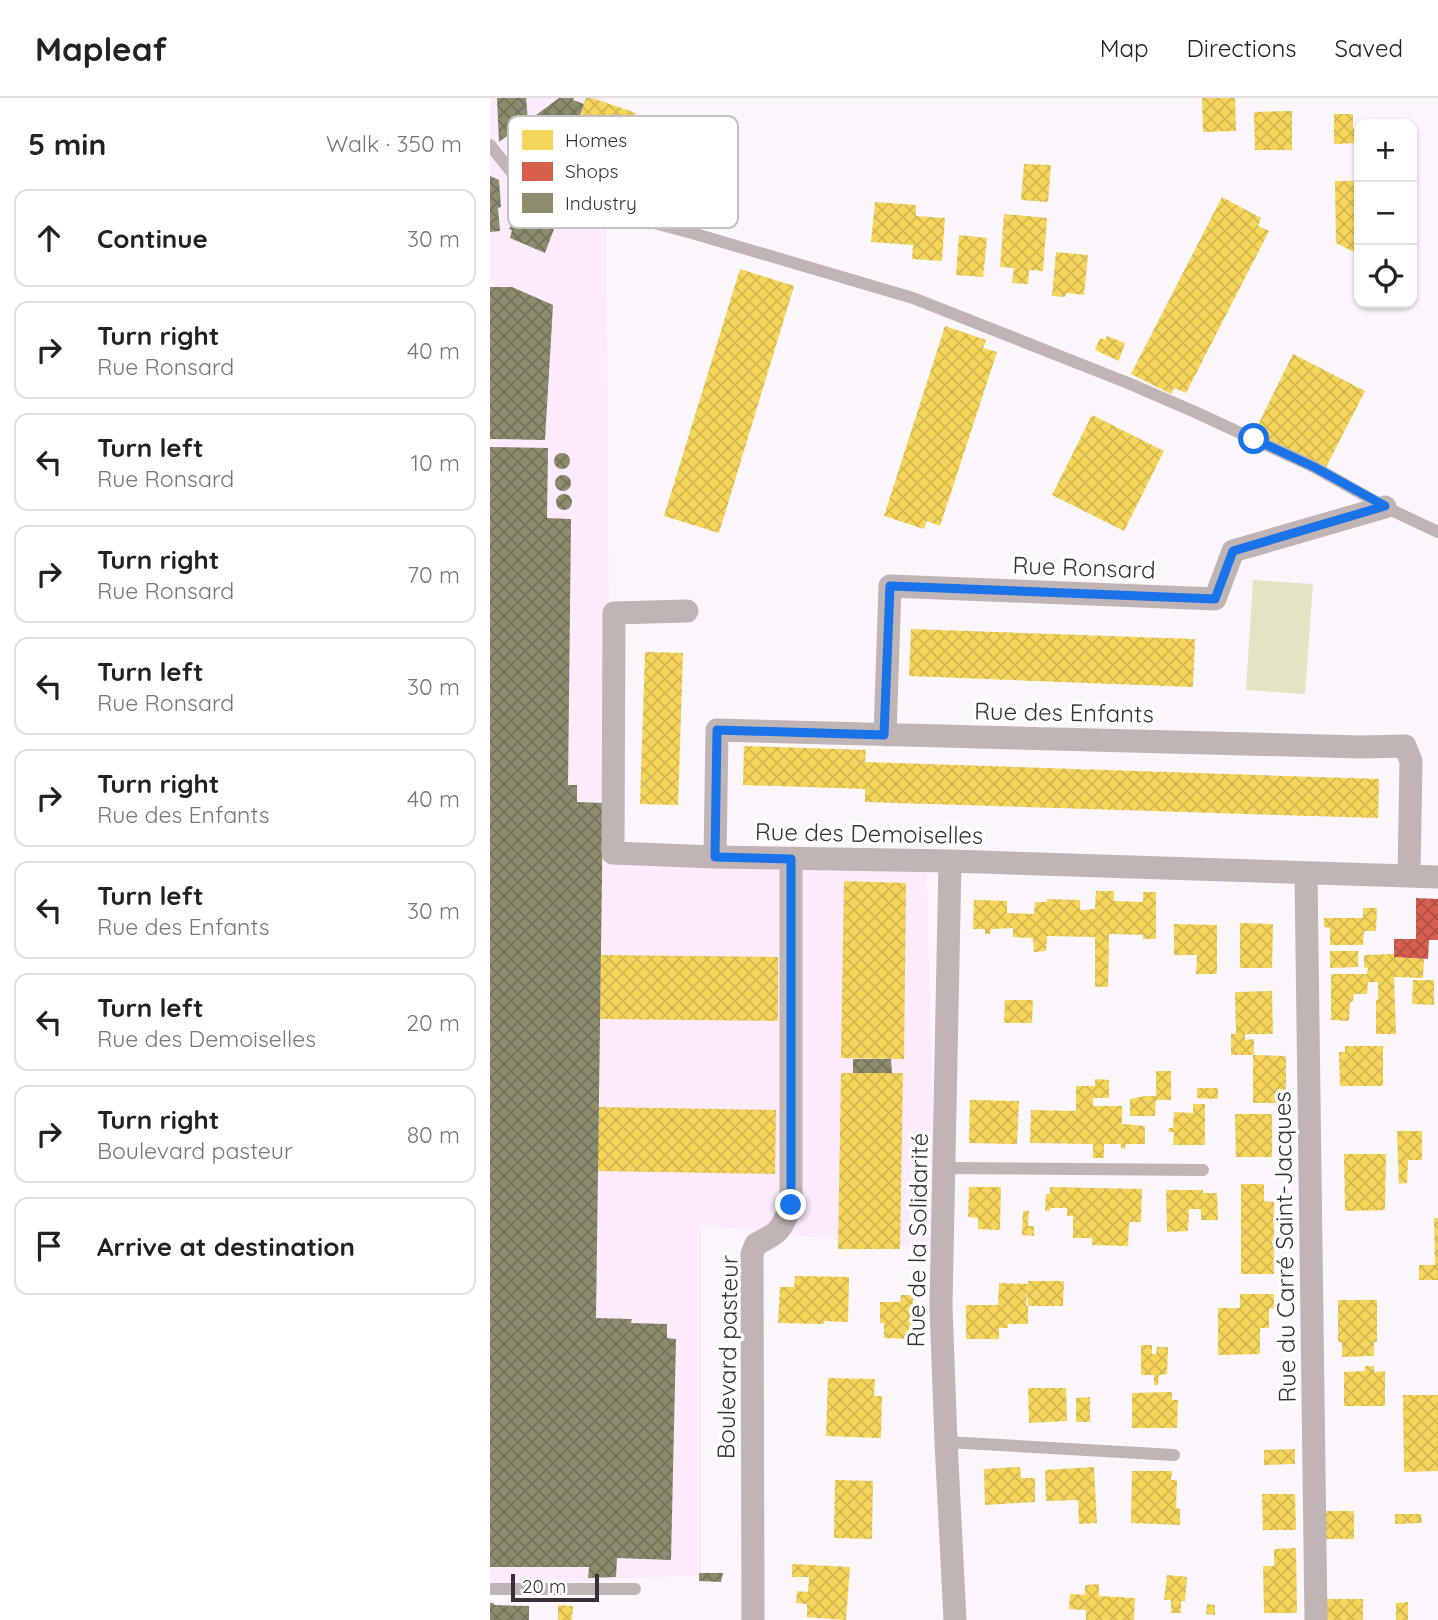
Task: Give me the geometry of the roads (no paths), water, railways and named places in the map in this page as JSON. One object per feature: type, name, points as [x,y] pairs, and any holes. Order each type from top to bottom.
[{"type":"street","name":"Rue Ronsard","points":[[884,735],[890,586],[1215,599],[1233,551],[1385,506]]},
{"type":"street","name":"Rue des Demoiselles","points":[[687,611],[614,613],[613,853],[1438,877]]},
{"type":"street","name":"Rue des Enfants","points":[[715,857],[717,730],[1405,746],[1411,761],[1409,876]]},
{"type":"street","name":"Boulevard pasteur","points":[[753,1620],[752,1254],[756,1244],[773,1236],[783,1225],[791,1205],[791,859]]},
{"type":"street","name":"Rue de la Solidarité","points":[[950,861],[941,1306],[955,1620]]},
{"type":"street","name":"Rue du Carré Saint-Jacques","points":[[1306,874],[1316,1620]]},
{"type":"lane","points":[[490,145],[508,168]]},
{"type":"lane","points":[[673,228],[913,298],[1128,383],[1314,467],[1438,532]]},
{"type":"lane","points":[[945,1168],[1203,1170]]},
{"type":"lane","points":[[946,1442],[1174,1455]]},
{"type":"lane","points":[[490,1589],[635,1589]]}]
